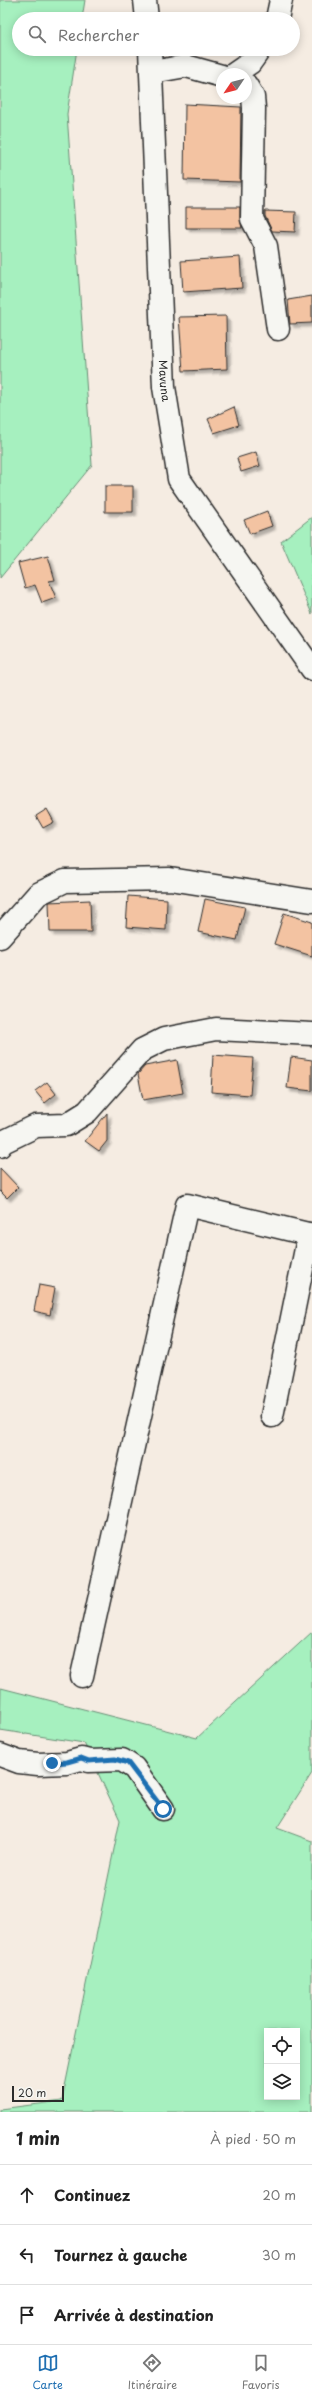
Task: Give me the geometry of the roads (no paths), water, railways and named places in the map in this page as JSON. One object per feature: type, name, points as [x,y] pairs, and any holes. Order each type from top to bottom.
[{"type":"street","points":[[145,0],[146,12]]},
{"type":"street","points":[[278,12],[281,0]]},
{"type":"street","name":"Mavuna","points":[[151,56],[164,387],[179,479],[255,584],[312,669]]},
{"type":"street","points":[[243,68],[250,63],[255,56]]},
{"type":"street","points":[[152,72],[186,66],[216,74]]},
{"type":"street","points":[[252,95],[252,219],[266,246],[278,329]]},
{"type":"street","points":[[0,937],[38,894],[65,881],[170,878],[312,901]]},
{"type":"street","points":[[0,1146],[3,1142],[36,1126],[66,1126],[87,1112],[142,1050],[164,1039],[216,1029],[312,1034]]},
{"type":"street","points":[[82,1676],[187,1205],[310,1235],[272,1416]]},
{"type":"street","points":[[0,1755],[19,1762],[38,1764],[67,1762],[81,1758],[89,1761],[122,1760],[134,1768],[163,1809]]}]
